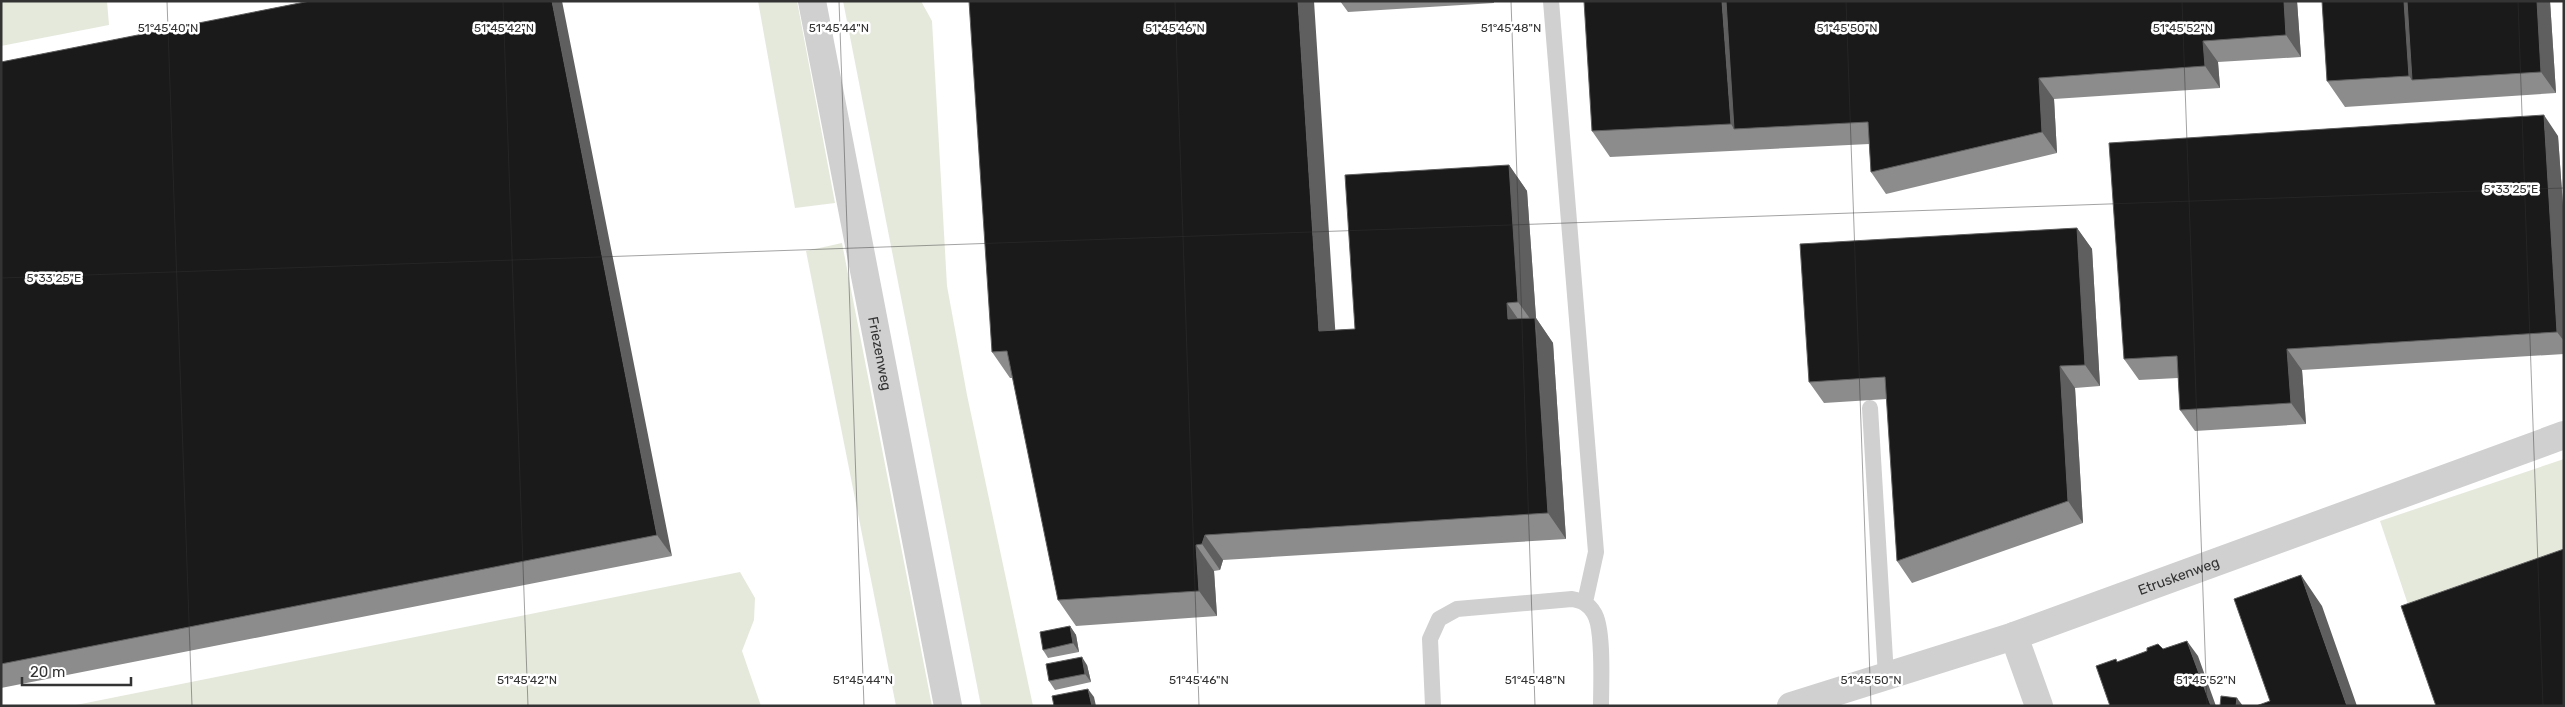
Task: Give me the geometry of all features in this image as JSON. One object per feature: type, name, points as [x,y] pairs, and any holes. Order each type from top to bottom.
[{"type":"street","name":"Friezenweg","points":[[812,1],[948,706]]},
{"type":"street","name":"Etruskenweg","points":[[1790,706],[2014,636],[2564,435]]},
{"type":"street","points":[[2014,636],[2039,706]]},
{"type":"lane","points":[[1550,1],[1596,552],[1584,602]]},
{"type":"lane","points":[[1870,408],[1886,676]]},
{"type":"lane","points":[[1433,706],[1430,639],[1440,619],[1457,609],[1572,599],[1584,602],[1595,614],[1600,642],[1601,706]]},
{"type":"shaded area","points":[[1,1],[107,1],[109,25],[1,46]]},
{"type":"shaded area","points":[[758,1],[797,1],[835,203],[795,208]]},
{"type":"shaded area","points":[[843,1],[921,1],[932,21],[947,286],[967,395],[1033,706],[981,706]]},
{"type":"shaded area","points":[[842,243],[932,706],[896,706],[806,251]]},
{"type":"shaded area","points":[[2564,459],[2564,604],[2426,658],[2380,521]]},
{"type":"shaded area","points":[[740,572],[755,598],[754,620],[742,651],[761,706],[71,706]]},
{"type":"building","points":[[310,1],[552,1],[657,535],[1,664],[1,62]]},
{"type":"building","points":[[969,1],[1298,1],[1319,331],[1355,329],[1345,175],[1509,165],[1518,302],[1507,303],[1508,319],[1535,318],[1548,513],[1205,535],[1202,544],[1196,545],[1199,591],[1058,600],[1007,351],[992,352]]},
{"type":"building","points":[[1584,1],[1722,1],[1731,124],[1592,131]]},
{"type":"building","points":[[1726,1],[2284,1],[2286,35],[2203,41],[2205,66],[2039,78],[2042,132],[1871,172],[1868,122],[1734,129]]},
{"type":"building","points":[[2322,1],[2404,1],[2409,76],[2327,81]]},
{"type":"building","points":[[2407,1],[2537,1],[2541,72],[2412,80]]},
{"type":"building","points":[[2544,115],[2557,332],[2287,349],[2291,403],[2180,410],[2177,356],[2124,359],[2109,143]]},
{"type":"building","points":[[2077,228],[2085,365],[2060,366],[2068,501],[1897,561],[1885,377],[1809,382],[1800,244]]},
{"type":"building","points":[[2564,549],[2564,706],[2436,706],[2401,606]]},
{"type":"building","points":[[2301,575],[2347,706],[2256,706],[2270,701],[2234,599]]},
{"type":"building","points":[[1070,626],[1073,643],[1043,650],[1040,632]]},
{"type":"building","points":[[2187,641],[2211,706],[2110,706],[2096,666],[2116,659],[2117,662],[2147,651],[2147,648],[2158,644],[2163,649]]},
{"type":"building","points":[[1082,657],[1085,674],[1049,681],[1046,664]]},
{"type":"building","points":[[1088,689],[1092,706],[1054,706],[1052,696]]},
{"type":"building","points":[[2221,696],[2237,698],[2236,706],[2220,706]]}]
